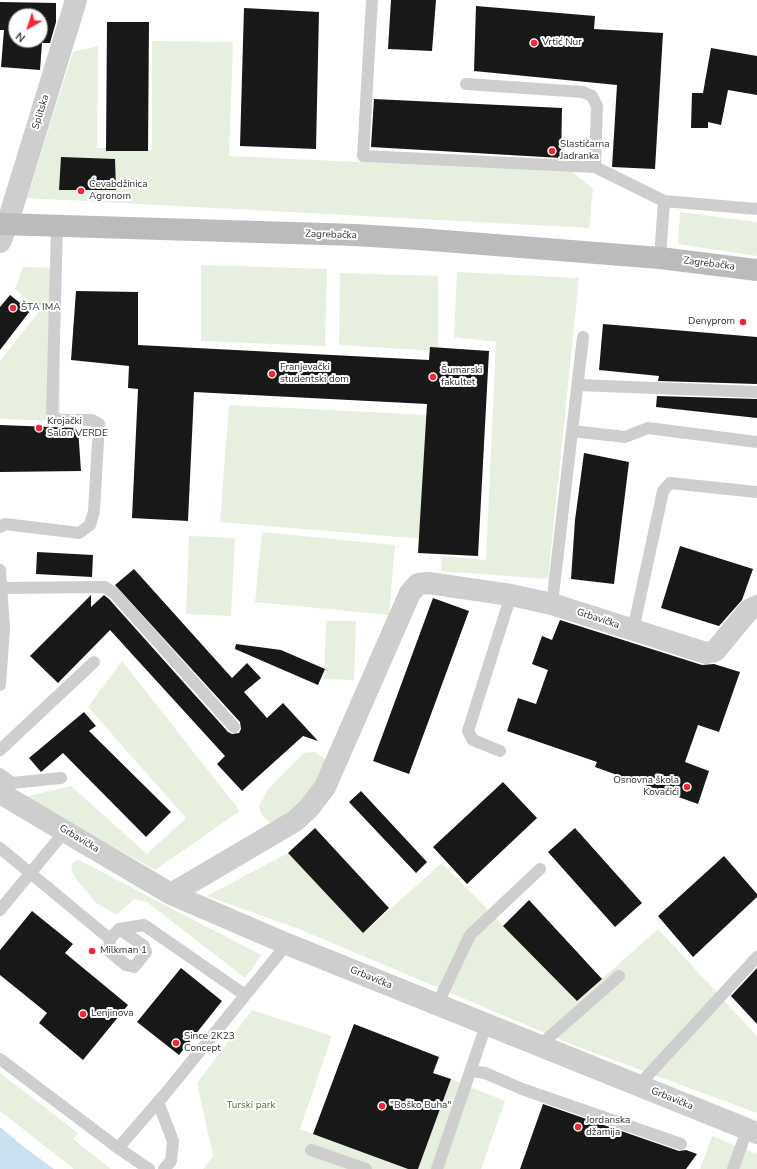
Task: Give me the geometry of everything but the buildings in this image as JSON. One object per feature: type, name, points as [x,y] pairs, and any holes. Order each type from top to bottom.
[{"type":"main road","name":"Zagrebačka","points":[[2,231],[57,226],[355,235],[660,258],[757,270]]},
{"type":"street","name":"Splitska","points":[[2,231],[76,0]]},
{"type":"street","name":"Grbavička","points":[[171,894],[295,822],[309,808],[325,787],[410,593],[418,584],[428,583],[511,595],[552,604],[706,653],[715,651],[749,610],[757,606]]},
{"type":"street","name":"Grbavička","points":[[0,793],[171,894],[287,944],[752,1131]]},
{"type":"lane","points":[[372,0],[363,156],[595,167],[664,201],[757,210]]},
{"type":"lane","points":[[466,84],[583,92],[592,96],[597,106],[595,167]]},
{"type":"lane","points":[[660,258],[664,201]]},
{"type":"lane","points":[[0,527],[5,524],[79,533],[90,525],[94,511],[98,424],[92,420],[59,420],[52,416],[57,226]]},
{"type":"lane","points":[[552,604],[584,337]]},
{"type":"lane","points":[[578,385],[757,392]]},
{"type":"lane","points":[[572,431],[625,437],[648,428],[757,442]]},
{"type":"lane","points":[[633,630],[663,491],[670,483],[757,492]]},
{"type":"lane","points":[[0,570],[4,628],[0,685]]},
{"type":"lane","points":[[1,588],[105,588],[114,593],[234,727]]},
{"type":"lane","points":[[500,751],[473,740],[468,732],[511,595]]},
{"type":"lane","points":[[0,750],[94,662]]},
{"type":"lane","points":[[0,774],[12,783],[61,778]]},
{"type":"lane","points":[[0,910],[65,831]]},
{"type":"lane","points":[[0,848],[110,939]]},
{"type":"lane","points":[[437,1005],[470,935],[540,869]]},
{"type":"lane","points":[[119,929],[144,946],[146,952],[134,967],[126,965],[109,951],[110,939],[119,929],[144,925],[245,995]]},
{"type":"lane","points":[[118,1148],[158,1102],[287,944]]},
{"type":"lane","points":[[638,1086],[757,957]]},
{"type":"lane","points":[[539,1046],[619,976]]},
{"type":"lane","points":[[437,1169],[486,1025]]},
{"type":"lane","points":[[0,1059],[118,1148],[149,1169]]},
{"type":"lane","points":[[471,1071],[485,1073],[522,1089],[681,1144]]},
{"type":"lane","points":[[158,1102],[173,1141],[171,1161],[164,1169]]},
{"type":"lane","points":[[733,1169],[752,1131]]},
{"type":"lane","points":[[311,1150],[366,1169]]},
{"type":"green space","points":[[152,41],[233,42],[229,156],[572,172],[593,188],[589,228],[27,198],[73,52],[98,46],[97,148],[152,150]]},
{"type":"green space","points":[[680,212],[757,222],[757,256],[678,244]]},
{"type":"green space","points":[[201,265],[327,269],[325,346],[201,341]]},
{"type":"green space","points":[[23,267],[59,268],[60,421],[0,419],[0,361],[40,310],[15,289]]},
{"type":"green space","points":[[457,272],[579,278],[548,579],[441,571],[442,556],[486,560],[496,342],[454,337]]},
{"type":"green space","points":[[340,273],[438,276],[438,351],[339,345]]},
{"type":"green space","points":[[229,405],[429,415],[422,539],[220,522]]},
{"type":"green space","points":[[262,532],[395,545],[389,615],[255,602]]},
{"type":"green space","points":[[189,536],[235,538],[231,616],[186,614]]},
{"type":"green space","points":[[326,621],[356,621],[354,680],[324,679]]},
{"type":"green space","points":[[122,661],[240,811],[155,870],[25,797],[71,786],[147,854],[186,818],[88,707]]},
{"type":"green space","points":[[315,752],[326,760],[314,792],[273,825],[262,816],[259,806],[268,789],[304,753]]},
{"type":"green space","points":[[288,853],[363,933],[442,863],[577,1001],[658,929],[757,1036],[757,1113],[576,1046],[299,929],[207,896]]},
{"type":"green space","points":[[79,860],[262,955],[245,978],[147,902],[134,899],[117,915],[96,903],[77,880],[71,870],[73,862]]},
{"type":"green space","name":"Turski park","points":[[252,1010],[332,1036],[300,1129],[408,1169],[203,1169],[213,1156],[197,1083]]},
{"type":"green space","points":[[0,1073],[78,1133],[73,1139],[111,1169],[74,1169],[0,1111]]},
{"type":"green space","points":[[451,1079],[505,1101],[481,1169],[418,1169]]},
{"type":"green space","points":[[712,1136],[757,1154],[757,1169],[700,1169]]},
{"type":"water","points":[[0,1127],[24,1147],[54,1169],[0,1169]]},
{"type":"place","name":"Vrtić Nur","points":[[534,43]]},
{"type":"place","name":"Slastičarna Jadranka","points":[[552,151]]},
{"type":"place","name":"Ćevabdžinica Agronom","points":[[81,191]]},
{"type":"place","name":"ŠTA IMA","points":[[13,308]]},
{"type":"place","name":"Denyprom","points":[[743,322]]},
{"type":"place","name":"Franjevački studentski dom","points":[[272,374]]},
{"type":"place","name":"Šumarski fakultet","points":[[433,377]]},
{"type":"place","name":"Krojački Salon VERDE","points":[[39,428]]},
{"type":"place","name":"Osnovna škola Kovačići","points":[[687,787]]},
{"type":"place","name":"Milkman 1","points":[[92,951]]},
{"type":"place","name":"Lenjinova","points":[[83,1014]]},
{"type":"place","name":"Since 2K23 Concept","points":[[176,1043]]},
{"type":"place","name":"\"Boško Buha\"","points":[[382,1106]]},
{"type":"place","name":"Jordanska džamija","points":[[578,1127]]}]
